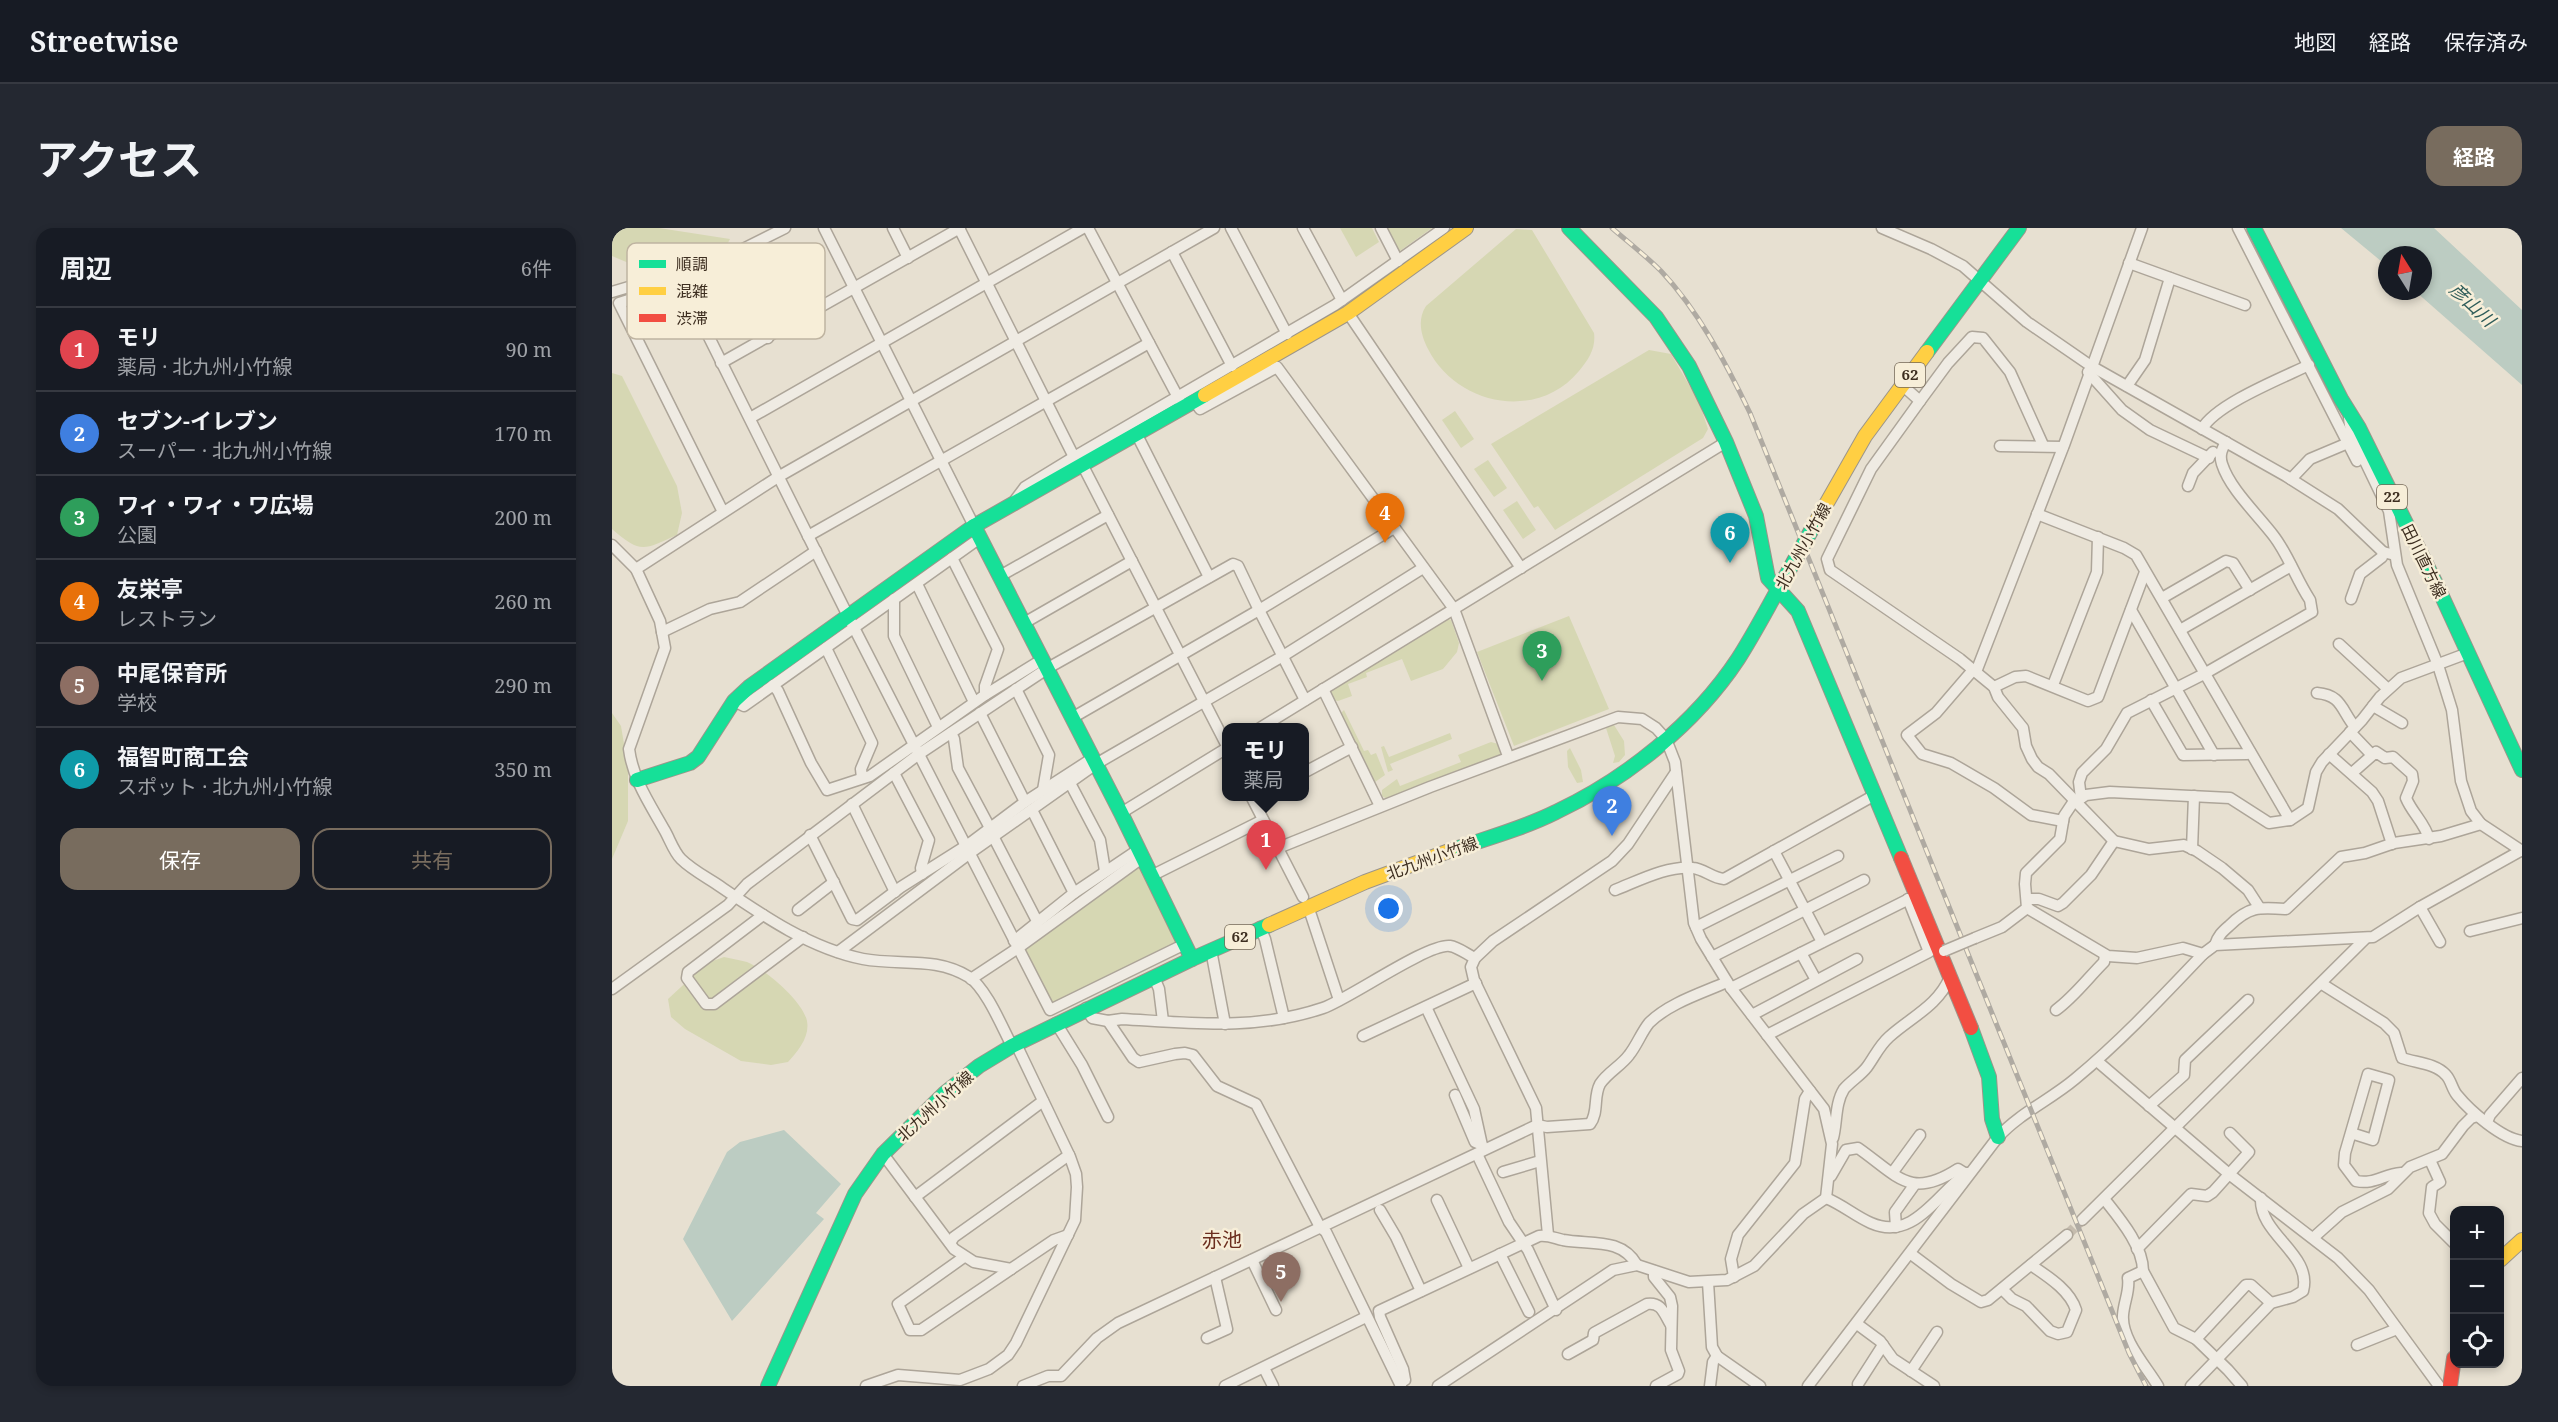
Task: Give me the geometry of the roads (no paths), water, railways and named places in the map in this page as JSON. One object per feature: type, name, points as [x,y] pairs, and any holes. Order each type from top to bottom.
[{"type":"street","points":[[755,243],[785,228]]},
{"type":"street","points":[[824,228],[1095,761],[1192,958]]},
{"type":"street","points":[[893,228],[908,258]]},
{"type":"street","points":[[825,305],[960,228],[1047,402],[1222,737]]},
{"type":"street","points":[[750,418],[1083,228]]},
{"type":"street","points":[[1088,228],[1149,343],[1185,401],[1200,409],[1277,367],[1454,609],[1508,756]]},
{"type":"street","points":[[636,569],[778,477],[1214,228]]},
{"type":"street","points":[[1231,228],[1287,333]]},
{"type":"street","points":[[1302,228],[1345,306],[1521,568]]},
{"type":"street","points":[[1381,228],[1398,261]]},
{"type":"street","points":[[1078,460],[1136,433],[1185,401],[1232,366],[1287,333],[1345,306],[1398,261],[1444,228]]},
{"type":"street","points":[[637,780],[690,763],[698,757],[734,701],[749,687],[851,622],[977,532],[1012,504],[1078,460],[1185,401],[1345,306],[1466,228]]},
{"type":"street","points":[[1569,228],[1609,266],[1656,317],[1689,366],[1726,442],[1759,526],[1767,576],[1798,611],[1874,796],[1912,897],[1929,952],[1767,1035]]},
{"type":"street","points":[[1882,228],[1963,266],[2027,322],[2090,369],[2127,386],[2291,479],[2338,509],[2383,552],[2395,555]]},
{"type":"street","name":"北九州小竹線","points":[[768,1386],[839,1227],[860,1187],[884,1154],[945,1093],[979,1066],[1056,1023],[1260,927],[1306,901],[1555,813],[1633,766],[1689,719],[1728,674],[1779,589],[1864,436],[2019,228]]},
{"type":"street","points":[[2063,821],[2031,815],[1994,788],[1951,763],[1922,754],[1907,735],[1936,713],[1974,671],[2063,447],[2142,228]]},
{"type":"street","points":[[2238,228],[2391,524]]},
{"type":"street","name":"田川直方線","points":[[2254,228],[2346,408],[2359,428],[2522,770]]},
{"type":"street","points":[[1172,252],[1232,366]]},
{"type":"street","points":[[2129,263],[2245,305]]},
{"type":"street","points":[[2127,386],[2145,360],[2170,278]]},
{"type":"street","points":[[612,292],[627,287]]},
{"type":"street","points":[[627,300],[619,303],[627,319]]},
{"type":"street","points":[[2043,445],[2010,372],[1983,338],[1972,337],[1948,363],[1871,469],[1827,559],[1830,570],[1994,687],[1998,697],[2023,728],[2026,746],[2032,759],[2079,799],[2114,841],[2149,849],[2184,845],[2223,868],[2248,890],[2259,907]]},
{"type":"street","points":[[637,339],[723,512]]},
{"type":"street","points":[[709,339],[1050,1011],[1185,944]]},
{"type":"street","points":[[721,363],[766,339]]},
{"type":"street","points":[[808,536],[1149,343]]},
{"type":"street","points":[[2202,429],[2208,418],[2252,392],[2309,364]]},
{"type":"street","points":[[2090,369],[2122,410],[2150,430],[2210,458]]},
{"type":"street","points":[[1902,386],[1920,401]]},
{"type":"street","points":[[2215,945],[2373,937],[2420,907],[2522,850],[2481,824],[2471,811],[2461,782],[2452,710],[2438,665],[2395,555],[2389,512],[2351,432],[2346,408]]},
{"type":"street","points":[[1136,433],[1209,577]]},
{"type":"street","points":[[2188,486],[2199,465],[2210,458],[2223,441]]},
{"type":"street","points":[[2079,799],[2079,782],[2082,773],[2106,749],[2127,713],[2204,674],[2312,612],[2310,600],[2275,536],[2252,510],[2224,470],[2220,461],[2223,441]]},
{"type":"street","points":[[1268,723],[1726,442]]},
{"type":"street","points":[[2291,479],[2310,459],[2348,443]]},
{"type":"street","points":[[2000,446],[2063,447]]},
{"type":"street","points":[[2037,514],[2098,537],[2136,555],[2290,820]]},
{"type":"street","points":[[1000,576],[1108,515]]},
{"type":"street","points":[[1072,718],[1259,610],[1394,528]]},
{"type":"street","points":[[734,701],[744,706],[826,648],[851,622],[894,599],[952,558],[977,532]]},
{"type":"street","points":[[2053,685],[2097,572],[2098,537]]},
{"type":"street","points":[[612,545],[636,569],[660,621],[665,648],[629,749],[631,765],[637,780],[680,858],[763,915],[802,937],[838,952],[865,959],[926,962],[952,968],[972,979],[1014,1045],[1069,1155],[1076,1174],[1075,1220],[1016,1343],[1008,1355],[989,1369],[960,1380],[897,1375],[866,1386]]},
{"type":"street","points":[[662,632],[710,609],[740,602],[816,551]]},
{"type":"street","points":[[2351,599],[2360,574],[2382,557],[2383,552]]},
{"type":"street","points":[[952,558],[998,649],[985,686],[985,695]]},
{"type":"street","points":[[1024,623],[1132,561]]},
{"type":"street","points":[[2162,598],[2226,561],[2232,563],[2250,590]]},
{"type":"street","points":[[612,989],[728,905],[747,884],[894,772],[938,727],[974,702],[1045,663],[1155,608],[1233,564],[1238,567],[1305,700]]},
{"type":"street","points":[[2180,630],[2291,566]]},
{"type":"street","points":[[1029,806],[1043,790],[1283,656],[1422,568]]},
{"type":"street","points":[[1994,687],[2015,677],[2026,675],[2088,701],[2098,697],[2145,572]]},
{"type":"street","points":[[916,584],[974,702]]},
{"type":"street","points":[[894,599],[894,636],[938,727]]},
{"type":"street","points":[[2131,610],[2214,755]]},
{"type":"street","points":[[2338,644],[2388,689]]},
{"type":"street","points":[[826,648],[872,743],[861,769],[862,778]]},
{"type":"street","points":[[2027,904],[2026,873],[2060,839],[2064,816],[2079,799],[2110,792],[2230,798],[2269,824],[2290,820],[2308,808],[2316,772],[2329,754],[2388,689],[2401,678],[2468,653]]},
{"type":"street","points":[[773,685],[778,691],[811,763],[827,790],[870,776],[951,733],[1016,689],[1045,663]]},
{"type":"street","points":[[1016,689],[1049,755],[1043,790]]},
{"type":"street","points":[[1323,689],[1380,806]]},
{"type":"street","points":[[2317,693],[2330,694],[2336,699],[2353,730],[2371,754]]},
{"type":"street","points":[[2151,700],[2183,755],[2247,754],[2250,752]]},
{"type":"street","points":[[2373,706],[2402,723]]},
{"type":"street","points":[[980,713],[1074,893]]},
{"type":"street","points":[[1278,848],[1508,756],[1618,717],[1632,716],[1642,720],[1656,728],[1666,739],[1675,762],[1686,867],[1696,927],[1729,985],[1824,1110],[1832,1144]]},
{"type":"street","points":[[951,733],[958,768],[1037,921]]},
{"type":"street","points":[[1309,770],[1352,747]]},
{"type":"street","points":[[1121,813],[1222,750]]},
{"type":"street","points":[[2352,773],[2376,752],[2385,758],[2393,757],[2412,774],[2413,781],[2406,798],[2410,810],[2427,829],[2429,838]]},
{"type":"street","points":[[2329,754],[2372,792],[2378,801],[2392,844]]},
{"type":"street","points":[[838,952],[968,850],[1029,806],[1070,783],[1095,761]]},
{"type":"street","points":[[894,772],[929,840],[922,874]]},
{"type":"street","points":[[1548,1235],[1536,1108],[1476,983],[1472,968],[1475,958],[1493,940],[1612,861],[1628,844],[1676,772]]},
{"type":"street","points":[[1070,783],[1100,840],[1105,871]]},
{"type":"street","points":[[1615,890],[1648,877],[1686,867],[1696,868],[1715,878],[1724,879],[1874,796]]},
{"type":"street","points":[[2192,849],[2194,796]]},
{"type":"street","points":[[1256,801],[1263,820],[1306,901],[1339,1000]]},
{"type":"street","points":[[852,804],[895,892]]},
{"type":"street","points":[[1150,876],[1263,820]]},
{"type":"street","points":[[1808,1386],[1911,1254],[1968,1173],[1998,1137],[2012,1122],[2070,1084],[2097,1061],[2203,954],[2215,945],[2218,937],[2242,912],[2259,907],[2286,909],[2341,857],[2366,853],[2392,844],[2429,838],[2481,824]]},
{"type":"street","points":[[810,835],[852,919],[857,920],[922,874],[968,850]]},
{"type":"street","points":[[1942,951],[2002,927],[2027,904],[2039,899],[2058,906],[2063,903],[2091,875],[2114,841]]},
{"type":"street","points":[[1774,851],[1822,942]]},
{"type":"street","points":[[1016,945],[1037,921],[1074,893],[1105,871],[1140,854]]},
{"type":"street","points":[[972,979],[1140,854]]},
{"type":"street","points":[[1696,927],[1838,856]]},
{"type":"street","points":[[1712,957],[1864,880]]},
{"type":"street","points":[[798,910],[834,882]]},
{"type":"street","points":[[1023,1386],[1052,1381],[1061,1376],[1097,1338],[1118,1323],[1481,1150],[1536,1125],[1547,1127],[1590,1124],[1596,1117],[1599,1087],[1607,1074],[1629,1056],[1650,1022],[1677,1005],[1801,953],[1912,897]]},
{"type":"street","points":[[1912,897],[1942,951],[1950,977],[1980,1047],[1989,1077],[1992,1119],[1998,1137]]},
{"type":"street","points":[[2027,904],[2105,955],[2137,958],[2183,948],[2203,954]]},
{"type":"street","points":[[2420,907],[2440,942]]},
{"type":"street","points":[[763,915],[688,972],[687,978],[706,1004],[714,1004],[802,937]]},
{"type":"street","points":[[2470,931],[2522,918]]},
{"type":"street","points":[[1260,927],[1284,1018]]},
{"type":"street","points":[[2082,1220],[2365,939]]},
{"type":"street","points":[[1086,1008],[1092,1018],[1108,1021],[1122,1019],[1253,1024],[1326,1007],[1422,955],[1442,947],[1451,946],[1475,958]]},
{"type":"street","points":[[1211,950],[1225,1024]]},
{"type":"street","points":[[1801,953],[1816,980]]},
{"type":"street","points":[[2056,1010],[2068,1002],[2073,993],[2104,962],[2105,955]]},
{"type":"street","points":[[1752,1015],[1857,959]]},
{"type":"street","points":[[1154,977],[1159,989],[1163,1021]]},
{"type":"street","points":[[1438,1386],[1556,1310],[1613,1270],[1637,1265],[1689,1282],[1708,1282],[1734,1277],[1754,1266],[1803,1214],[1826,1198],[1838,1106],[1844,1090],[1864,1070],[1875,1052],[1888,1038],[1932,1004],[1950,977]]},
{"type":"street","points":[[1363,1036],[1476,983]]},
{"type":"street","points":[[2322,984],[2384,1023],[2394,1033],[2402,1058],[2437,1068],[2447,1076],[2456,1094],[2477,1116],[2512,1140],[2522,1141]]},
{"type":"street","points":[[2149,1106],[2184,1075],[2186,1060],[2247,1000]]},
{"type":"street","points":[[1426,1007],[1474,1109],[1481,1150],[1509,1222],[1524,1243],[1554,1301],[1556,1310]]},
{"type":"street","points":[[1108,1021],[1133,1058],[1139,1062],[1185,1053],[1193,1056],[1217,1086],[1256,1104],[1320,1227],[1326,1232],[1401,1385],[1405,1380],[1403,1369],[1379,1311],[1539,1236],[1548,1235],[1562,1240],[1612,1245],[1631,1255],[1637,1265]]},
{"type":"street","points":[[1056,1023],[1082,1065],[1108,1117]]},
{"type":"street","points":[[2097,1061],[2229,1174],[2338,1258],[2369,1290],[2439,1386]]},
{"type":"street","points":[[2351,1133],[2373,1140],[2389,1080],[2368,1074],[2351,1133],[2344,1165],[2356,1181],[2366,1183],[2377,1181],[2392,1173],[2401,1173]]},
{"type":"street","points":[[2487,1122],[2490,1114],[2522,1078]]},
{"type":"street","points":[[1734,1277],[1731,1259],[1738,1235],[1795,1163],[1805,1099],[1810,1091]]},
{"type":"street","points":[[1455,1095],[1475,1142],[1481,1150]]},
{"type":"street","points":[[915,1197],[1043,1101]]},
{"type":"street","points":[[2313,1238],[2342,1212],[2388,1189],[2401,1173],[2422,1161],[2442,1154],[2463,1126],[2471,1118],[2477,1116]]},
{"type":"street","points":[[2137,1249],[2191,1194],[2207,1196],[2248,1152],[2230,1132]]},
{"type":"street","points":[[1893,1172],[1920,1135]]},
{"type":"street","points":[[1828,1178],[1846,1150],[1858,1148],[1915,1184],[1933,1183],[1958,1169],[1968,1173]]},
{"type":"street","points":[[884,1154],[950,1243],[964,1257],[990,1266],[1011,1269]]},
{"type":"street","points":[[950,1243],[954,1237],[1069,1155]]},
{"type":"street","points":[[2430,1160],[2440,1182],[2432,1187],[2429,1213],[2435,1224],[2450,1239]]},
{"type":"street","points":[[1503,1172],[1540,1161]]},
{"type":"street","points":[[1826,1198],[1843,1205],[1871,1223],[1896,1227],[1909,1225],[1919,1218],[1952,1183],[1968,1173]]},
{"type":"street","points":[[1896,1227],[1895,1212],[1915,1184]]},
{"type":"street","points":[[2191,1386],[2271,1303],[2303,1291],[2304,1271],[2273,1231],[2262,1212],[2261,1198]]},
{"type":"street","points":[[1437,1200],[1469,1268]]},
{"type":"street","points":[[2104,1200],[2137,1249],[2143,1262],[2143,1271],[2174,1328],[2196,1339],[2216,1358],[2238,1385]]},
{"type":"street","points":[[1380,1210],[1396,1237],[1421,1291]]},
{"type":"street","points":[[964,1257],[898,1304],[906,1326],[910,1330],[921,1330],[1054,1240],[1068,1235]]},
{"type":"street","points":[[1911,1254],[1951,1284],[1981,1302],[1988,1300],[2067,1235]]},
{"type":"street","points":[[2504,1256],[2522,1240]]},
{"type":"street","points":[[1500,1254],[1529,1312]]},
{"type":"street","points":[[1251,1260],[1276,1310]]},
{"type":"street","points":[[2002,1289],[2012,1299],[2026,1306],[2050,1331],[2058,1334],[2067,1332],[2076,1310],[2074,1304],[2057,1284],[2031,1265]]},
{"type":"street","points":[[1654,1271],[1654,1277],[1670,1297],[1671,1350],[1678,1374],[1656,1386]]},
{"type":"street","points":[[2143,1271],[2128,1278],[2130,1288],[2123,1316],[2130,1342],[2158,1386]]},
{"type":"street","points":[[1207,1338],[1227,1329],[1215,1277]]},
{"type":"street","points":[[1708,1282],[1712,1347],[1717,1356],[1760,1386]]},
{"type":"street","points":[[2196,1339],[2246,1285],[2251,1285],[2271,1303]]},
{"type":"street","points":[[1568,1354],[1593,1340],[1594,1334],[1647,1304],[1653,1303],[1661,1307],[1671,1326]]},
{"type":"street","points":[[1225,1386],[1366,1317]]},
{"type":"street","points":[[1857,1324],[1882,1345],[1893,1359],[1930,1385]]},
{"type":"street","points":[[2357,1345],[2397,1329]]},
{"type":"street","points":[[1911,1371],[1937,1332]]},
{"type":"street","points":[[1858,1384],[1882,1345]]},
{"type":"street","points":[[1710,1386],[1713,1362],[1717,1356]]},
{"type":"street","points":[[1264,1368],[1273,1386]]},
{"type":"street","points":[[2450,1386],[2453,1368]]},
{"type":"street","points":[[919,1377],[930,1386]]},
{"type":"water","name":"彦山川","points":[[2341,228],[2434,228],[2522,310],[2522,385],[2425,300],[2432,300],[2432,246],[2378,246],[2378,259]]},
{"type":"water","points":[[784,1130],[841,1184],[816,1213],[824,1219],[732,1321],[683,1239],[727,1152],[740,1142]]},
{"type":"tunnel","points":[[2067,1235],[2082,1220]]},
{"type":"railway","points":[[1612,228],[1643,254],[1675,286],[1721,357],[1750,413],[2129,1353],[2146,1386]]},
{"type":"place","name":"友栄亭","points":[[1385,543]]},
{"type":"place","name":"福智町商工会","points":[[1730,563]]},
{"type":"place","name":"ワィ・ワィ・ワ広場","points":[[1542,681]]},
{"type":"place","name":"セブン-イレブン","points":[[1612,836]]},
{"type":"place","name":"モリ","points":[[1266,870]]},
{"type":"place","name":"中尾保育所","points":[[1281,1302]]},
{"type":"district","name":"赤池","points":[[1222,1240]]}]
